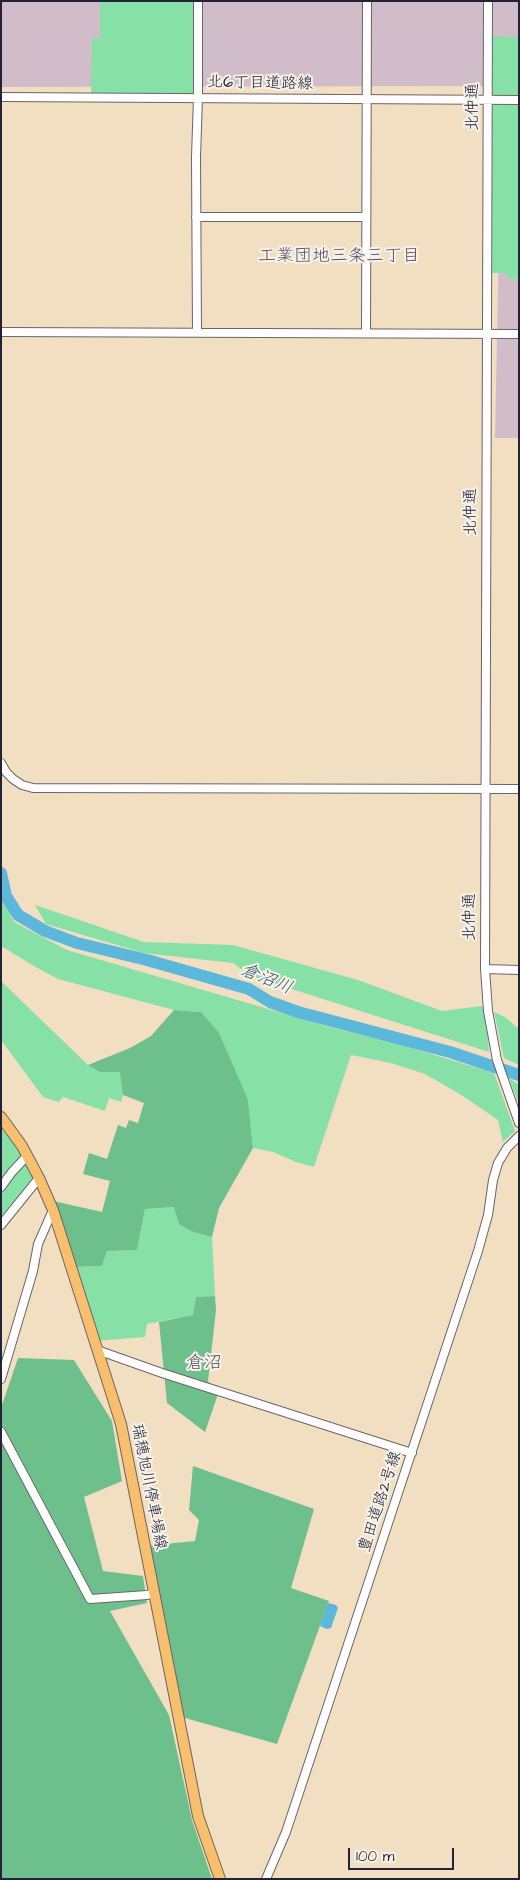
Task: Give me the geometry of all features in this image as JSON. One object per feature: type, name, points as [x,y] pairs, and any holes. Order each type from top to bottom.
[{"type":"main road","name":"瑞穂旭川停車場線","points":[[1,1117],[40,1178],[53,1210],[121,1424],[198,1816],[220,1879]]},
{"type":"street","points":[[197,332],[196,157],[198,1]]},
{"type":"street","points":[[366,332],[367,1]]},
{"type":"street","name":"北仲通","points":[[488,1],[484,789],[485,969],[489,1023],[497,1060],[519,1123]]},
{"type":"street","name":"北6丁目道路線","points":[[1,97],[519,100]]},
{"type":"street","points":[[196,217],[365,217]]},
{"type":"street","points":[[1,332],[519,334]]},
{"type":"street","points":[[1,763],[13,779],[22,785],[33,788],[519,789]]},
{"type":"street","points":[[485,969],[519,970]]},
{"type":"street","name":"豊田道路2号線","points":[[266,1879],[286,1832],[478,1251],[488,1215],[493,1180],[498,1163],[507,1148],[519,1136]]},
{"type":"street","points":[[2,1187],[12,1172],[27,1156]]},
{"type":"street","points":[[1,1225],[40,1178]]},
{"type":"street","points":[[1,1379],[38,1244],[53,1210]]},
{"type":"street","points":[[97,1350],[162,1373],[412,1453]]},
{"type":"street","points":[[1,1432],[90,1599],[154,1593]]},
{"type":"shaded area","points":[[1,1],[519,1],[519,438],[495,438],[502,86],[1,87]]},
{"type":"green space","points":[[100,1],[198,1],[198,97],[91,97],[92,38],[100,38]]},
{"type":"green space","points":[[488,36],[519,37],[519,279],[510,279],[505,273],[487,273]]},
{"type":"green space","points":[[1,897],[14,922],[67,950],[494,1073],[515,1131],[503,1142],[498,1120],[463,1096],[425,1074],[391,1063],[351,1055],[314,1167],[273,1152],[253,1148],[248,1100],[201,1012],[174,1010],[58,979],[34,966],[1,946]]},
{"type":"green space","points":[[35,905],[144,942],[233,945],[358,980],[442,1011],[481,1006],[485,1008],[489,1052],[251,976],[233,963],[144,953],[46,924]]},
{"type":"green space","points":[[1,981],[88,1065],[99,1072],[121,1072],[123,1095],[121,1102],[109,1098],[105,1111],[63,1097],[59,1102],[43,1097],[1,1040]]},
{"type":"green space","points":[[174,1010],[201,1012],[219,1033],[248,1100],[253,1148],[219,1208],[212,1237],[193,1232],[179,1224],[174,1207],[145,1209],[137,1250],[107,1251],[102,1266],[71,1267],[49,1200],[102,1212],[110,1181],[83,1174],[89,1153],[107,1159],[118,1125],[126,1128],[129,1120],[138,1123],[144,1103],[123,1095],[120,1072],[99,1072],[88,1065],[130,1048],[151,1036]]},
{"type":"green space","points":[[494,1012],[505,1017],[519,1029],[519,1065],[504,1058]]},
{"type":"green space","points":[[509,1078],[519,1085],[519,1104]]},
{"type":"green space","points":[[1,1117],[39,1178],[1,1225]]},
{"type":"green space","points":[[174,1207],[193,1232],[212,1237],[215,1296],[196,1297],[193,1315],[147,1324],[145,1337],[94,1341],[71,1267],[102,1266],[107,1251],[137,1250],[145,1209]]},
{"type":"green space","points":[[215,1296],[216,1310],[208,1381],[218,1394],[205,1432],[167,1403],[159,1322],[193,1315],[196,1297]]},
{"type":"green space","points":[[18,1358],[74,1360],[112,1421],[122,1481],[84,1497],[103,1571],[143,1576],[147,1603],[110,1611],[169,1715],[192,1820],[212,1879],[1,1879],[1,1408]]},
{"type":"green space","points":[[193,1466],[314,1509],[291,1588],[329,1601],[277,1744],[178,1716],[145,1546],[195,1541],[199,1520],[189,1510]]},
{"type":"water","points":[[329,1603],[336,1605],[338,1608],[331,1628],[327,1629],[320,1626]]},
{"type":"waterway","name":"倉沼川","points":[[1,873],[6,896],[18,915],[45,931],[77,943],[147,960],[249,989],[270,1002],[298,1012],[450,1052],[519,1075]]},
{"type":"district","name":"工業団地三条三丁目","points":[[339,257]]},
{"type":"district","name":"倉沼","points":[[204,1364]]}]
